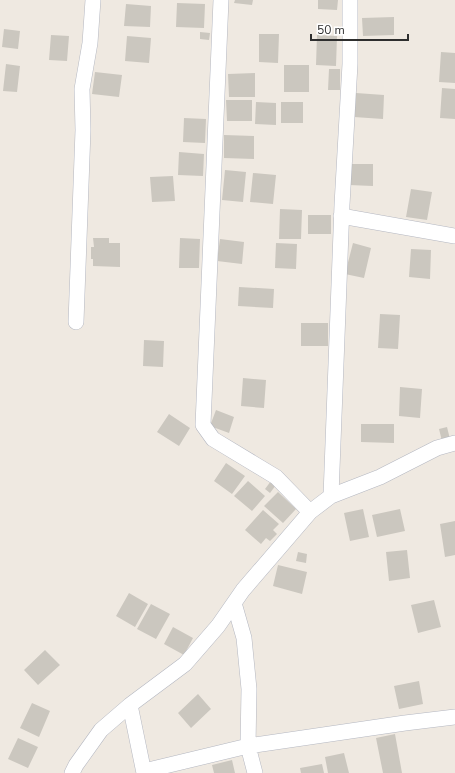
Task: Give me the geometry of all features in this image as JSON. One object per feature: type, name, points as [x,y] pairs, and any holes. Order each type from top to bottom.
[{"type":"street","points":[[76,322],[83,130],[82,89],[90,43],[93,0]]},
{"type":"street","points":[[221,0],[203,425],[213,439],[276,477],[310,512]]},
{"type":"street","points":[[331,496],[342,216],[350,64],[350,0]]},
{"type":"street","points":[[342,216],[455,236]]},
{"type":"street","points":[[72,773],[101,730],[130,705],[184,664],[218,626],[243,590],[310,512],[331,496],[380,477],[437,448],[455,443]]},
{"type":"street","points":[[234,603],[244,638],[249,689],[248,746],[256,773]]},
{"type":"street","points":[[130,705],[144,772],[248,746],[455,717]]},
{"type":"building","points":[[235,0],[253,0],[252,5],[234,3]]},
{"type":"building","points":[[318,0],[338,0],[337,10],[318,9]]},
{"type":"building","points":[[177,3],[205,4],[204,28],[176,27]]},
{"type":"building","points":[[126,4],[151,6],[150,27],[124,26]]},
{"type":"building","points":[[394,17],[394,35],[363,36],[362,18]]},
{"type":"building","points":[[4,29],[20,31],[18,49],[2,47]]},
{"type":"building","points":[[200,32],[210,33],[209,40],[200,39]]},
{"type":"building","points":[[259,34],[279,34],[278,63],[259,62]]},
{"type":"building","points":[[51,35],[69,36],[67,61],[49,60]]},
{"type":"building","points":[[317,35],[337,36],[336,66],[316,65]]},
{"type":"building","points":[[127,36],[151,38],[149,63],[125,61]]},
{"type":"building","points":[[441,52],[455,53],[455,83],[439,82]]},
{"type":"building","points":[[6,64],[20,66],[17,92],[3,91]]},
{"type":"building","points":[[284,65],[309,65],[309,92],[284,92]]},
{"type":"building","points":[[329,69],[340,69],[340,90],[328,90]]},
{"type":"building","points":[[95,72],[122,75],[119,97],[92,94]]},
{"type":"building","points":[[255,73],[255,97],[229,97],[228,74]]},
{"type":"building","points":[[442,88],[455,89],[455,119],[440,118]]},
{"type":"building","points":[[356,93],[384,95],[383,119],[354,117]]},
{"type":"building","points":[[226,100],[252,100],[252,121],[227,121]]},
{"type":"building","points":[[256,102],[276,103],[276,125],[255,124]]},
{"type":"building","points":[[281,102],[303,102],[303,123],[281,123]]},
{"type":"building","points":[[184,118],[206,119],[205,143],[183,142]]},
{"type":"building","points":[[224,135],[254,136],[254,159],[224,158]]},
{"type":"building","points":[[179,152],[204,154],[203,176],[178,175]]},
{"type":"building","points":[[349,164],[373,164],[373,186],[349,185]]},
{"type":"building","points":[[225,170],[246,172],[243,202],[222,200]]},
{"type":"building","points":[[253,173],[276,175],[273,204],[250,202]]},
{"type":"building","points":[[173,176],[175,201],[152,202],[150,177]]},
{"type":"building","points":[[411,189],[432,192],[427,220],[406,217]]},
{"type":"building","points":[[280,209],[302,210],[301,239],[279,239]]},
{"type":"building","points":[[308,215],[331,215],[331,234],[308,234]]},
{"type":"building","points":[[93,238],[109,238],[109,243],[120,243],[120,267],[93,266],[93,259],[91,259],[91,247],[94,247]]},
{"type":"building","points":[[180,238],[200,239],[199,268],[179,268]]},
{"type":"building","points":[[220,239],[244,242],[242,264],[217,261]]},
{"type":"building","points":[[276,243],[297,244],[296,269],[275,268]]},
{"type":"building","points":[[353,243],[371,248],[364,278],[345,274]]},
{"type":"building","points":[[411,249],[431,250],[430,279],[409,277]]},
{"type":"building","points":[[239,287],[274,289],[273,308],[238,306]]},
{"type":"building","points":[[380,314],[400,315],[398,349],[378,348]]},
{"type":"building","points":[[301,323],[328,323],[328,346],[301,346]]},
{"type":"building","points":[[144,340],[164,341],[163,367],[143,366]]},
{"type":"building","points":[[243,378],[266,380],[264,408],[241,406]]},
{"type":"building","points":[[400,387],[422,389],[420,418],[399,416]]},
{"type":"building","points":[[216,410],[234,417],[229,433],[210,426]]},
{"type":"building","points":[[169,414],[190,428],[179,446],[157,432]]},
{"type":"building","points":[[361,424],[394,424],[394,443],[361,442]]},
{"type":"building","points":[[447,427],[450,439],[442,441],[439,429]]},
{"type":"building","points":[[226,463],[245,476],[232,494],[214,481]]},
{"type":"building","points":[[248,481],[265,496],[252,511],[234,496]]},
{"type":"building","points":[[271,481],[276,485],[270,493],[265,489]]},
{"type":"building","points":[[278,492],[296,509],[283,523],[264,506]]},
{"type":"building","points":[[363,509],[369,537],[350,541],[344,513]]},
{"type":"building","points":[[400,509],[405,531],[377,537],[372,515]]},
{"type":"building","points":[[263,510],[279,524],[273,530],[277,534],[270,541],[266,538],[261,544],[245,530]]},
{"type":"building","points":[[455,521],[455,555],[445,557],[440,524]]},
{"type":"building","points":[[407,550],[410,578],[389,581],[386,552]]},
{"type":"building","points":[[298,552],[307,554],[306,563],[296,561]]},
{"type":"building","points":[[278,565],[307,572],[302,594],[273,586]]},
{"type":"building","points":[[129,593],[148,604],[135,627],[116,616]]},
{"type":"building","points":[[434,600],[441,627],[418,633],[411,605]]},
{"type":"building","points":[[151,604],[170,614],[156,639],[137,629]]},
{"type":"building","points":[[173,627],[193,638],[184,655],[164,644]]},
{"type":"building","points":[[45,650],[60,665],[38,685],[24,670]]},
{"type":"building","points":[[419,681],[423,704],[399,709],[394,686]]},
{"type":"building","points":[[198,694],[211,709],[191,728],[178,713]]},
{"type":"building","points":[[32,703],[50,711],[39,737],[20,728]]},
{"type":"building","points":[[395,734],[402,773],[383,773],[376,738]]},
{"type":"building","points":[[18,738],[38,747],[28,768],[8,759]]},
{"type":"building","points":[[344,753],[349,773],[328,773],[325,757]]},
{"type":"building","points":[[232,760],[235,773],[214,773],[212,765]]},
{"type":"building","points":[[322,764],[324,773],[301,773],[300,768]]}]
